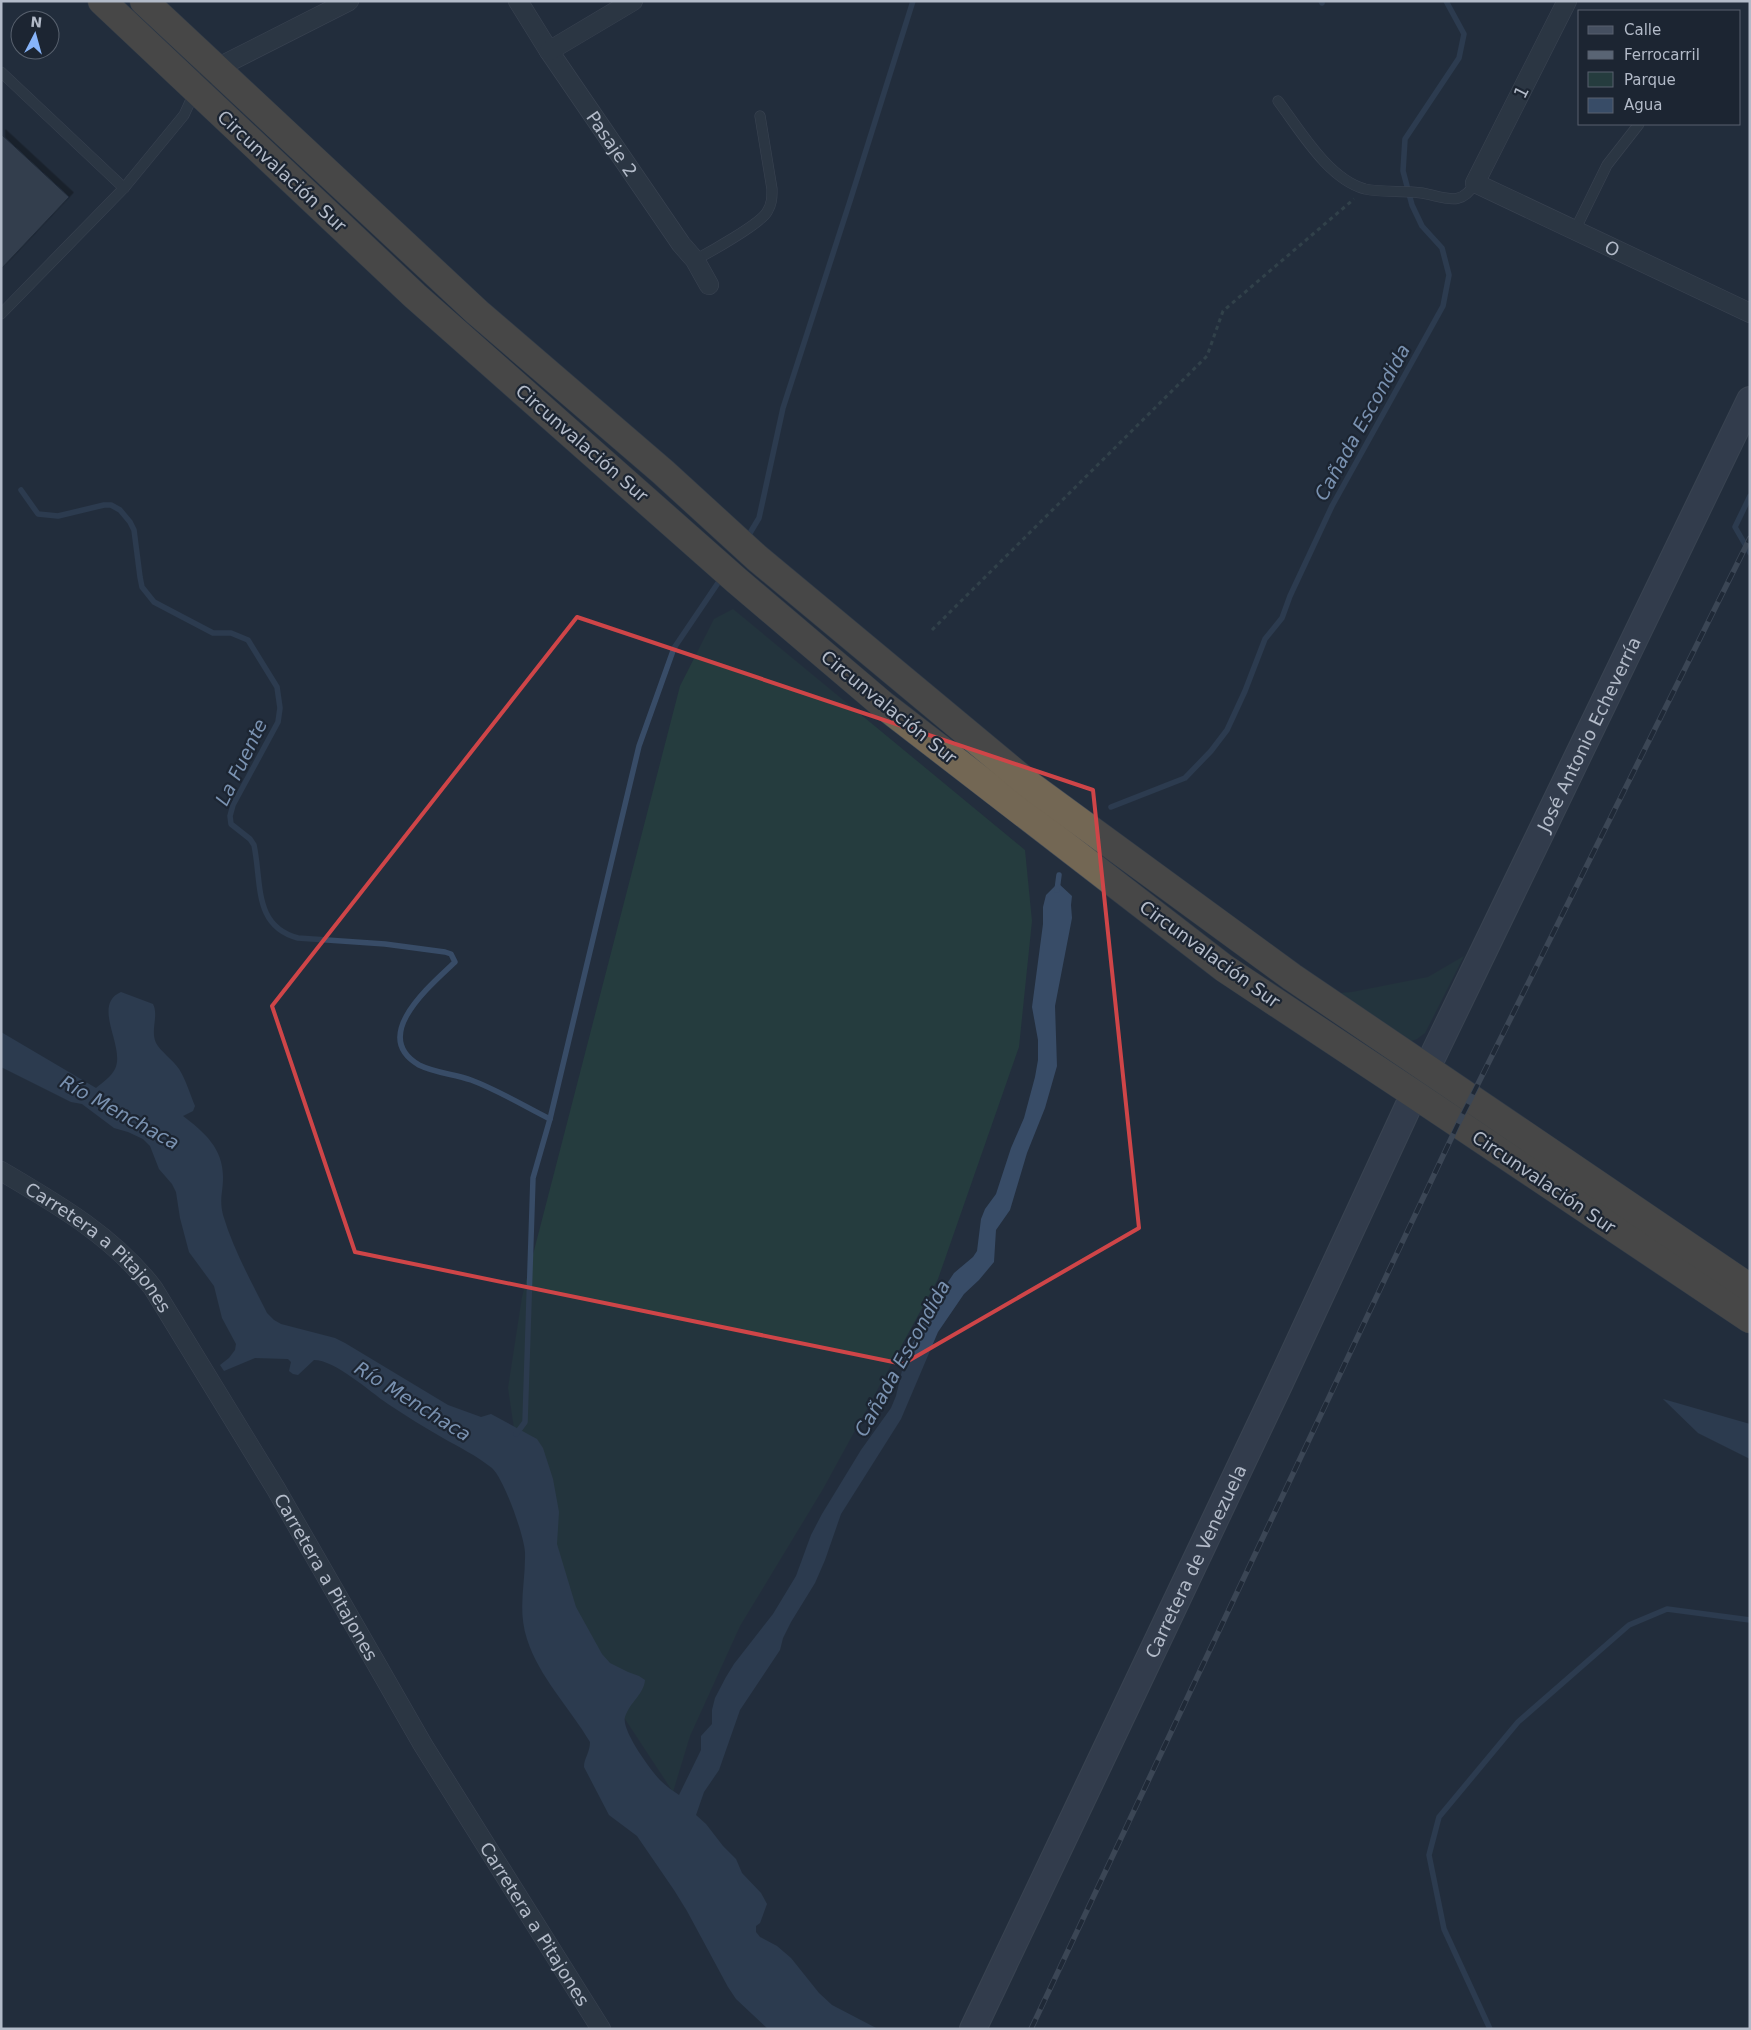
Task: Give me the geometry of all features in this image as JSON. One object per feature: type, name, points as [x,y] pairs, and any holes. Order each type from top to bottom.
[{"type":"highway","name":"Circunvalación Sur","points":[[102,1],[415,296],[736,580],[882,704],[1224,968],[1750,1319]]},
{"type":"highway","name":"Circunvalación Sur","points":[[144,1],[477,312],[663,472],[734,539],[1031,786],[1292,977],[1750,1288]]},
{"type":"highway","points":[[1414,1094],[1427,1068]]},
{"type":"main road","name":"José Antonio Echeverría","points":[[1427,1068],[1750,400]]},
{"type":"main road","name":"Carretera de Venezuela","points":[[973,2029],[1279,1385],[1414,1094]]},
{"type":"street","points":[[196,89],[215,69],[349,1]]},
{"type":"street","name":"Pasaje 2","points":[[518,1],[549,52],[681,244],[695,260],[709,285]]},
{"type":"street","points":[[549,52],[633,1]]},
{"type":"street","name":"1","points":[[1475,183],[1567,1]]},
{"type":"street","name":"O","points":[[1475,183],[1750,313]]},
{"type":"street","name":"Carretera a Pitajones","points":[[1,1171],[51,1200],[102,1235],[131,1261],[153,1288],[290,1513],[423,1745],[601,2029]]},
{"type":"lane","points":[[1,72],[124,188]]},
{"type":"lane","points":[[1,314],[124,188],[184,115],[196,89]]},
{"type":"lane","points":[[1278,101],[1321,159],[1349,182],[1366,189],[1408,191],[1450,200],[1463,197],[1475,183]]},
{"type":"lane","points":[[695,260],[725,244],[766,214],[772,201],[772,189],[760,116]]},
{"type":"lane","points":[[1575,230],[1607,165],[1638,125]]},
{"type":"path","points":[[932,630],[1207,356],[1223,311],[1366,189]]},
{"type":"highlighted area","points":[[577,617],[1093,790],[1139,1228],[903,1364],[355,1252],[272,1006]]},
{"type":"green space","points":[[733,609],[1025,850],[1032,921],[1019,1047],[938,1279],[823,1489],[740,1626],[690,1736],[673,1792],[623,1716],[562,1583],[515,1435],[508,1388],[522,1297],[680,686],[714,619]]},
{"type":"green space","points":[[1464,956],[1425,1033],[1409,1042],[1329,994],[1352,992],[1428,977]]},
{"type":"water","name":"Río Menchaca","points":[[1058,883],[1072,896],[1072,918],[1055,1006],[1057,1066],[1045,1108],[1027,1153],[1010,1210],[996,1230],[994,1262],[964,1294],[938,1332],[901,1419],[841,1514],[815,1583],[791,1622],[783,1638],[780,1650],[740,1710],[719,1770],[704,1792],[696,1815],[736,1859],[742,1873],[761,1893],[767,1904],[760,1923],[756,1926],[756,1932],[760,1937],[777,1946],[791,1958],[819,1993],[832,2005],[878,2029],[768,2029],[736,1999],[674,1890],[637,1836],[609,1815],[584,1767],[590,1742],[539,1666],[527,1639],[522,1606],[525,1563],[524,1544],[513,1508],[497,1474],[492,1468],[468,1452],[388,1404],[342,1370],[322,1361],[314,1360],[298,1375],[289,1371],[291,1362],[288,1359],[255,1358],[224,1371],[220,1365],[229,1358],[235,1350],[236,1344],[222,1318],[214,1286],[189,1252],[180,1218],[176,1192],[172,1184],[159,1169],[150,1146],[143,1139],[114,1128],[82,1104],[71,1102],[1,1067],[1,1032],[96,1088],[113,1072],[117,1060],[109,1016],[109,1006],[113,998],[121,992],[153,1004],[155,1009],[154,1038],[160,1049],[179,1069],[195,1106],[193,1111],[183,1116],[205,1135],[220,1157],[223,1177],[221,1200],[223,1215],[237,1253],[267,1313],[281,1324],[335,1338],[345,1343],[448,1405],[481,1417],[491,1414],[537,1439],[543,1448],[553,1479],[559,1512],[557,1544],[576,1607],[602,1654],[610,1663],[645,1680],[642,1690],[627,1712],[625,1723],[632,1740],[656,1776],[679,1795],[701,1750],[701,1736],[712,1724],[712,1710],[715,1698],[726,1677],[773,1614],[796,1576],[811,1535],[822,1514],[861,1450],[891,1408],[896,1396],[905,1358],[934,1303],[954,1273],[973,1257],[977,1251],[981,1219],[985,1209],[996,1194],[1011,1148],[1024,1118],[1035,1077],[1038,1060],[1038,1040],[1032,1007],[1043,924],[1043,907],[1046,895]]},
{"type":"water","points":[[1663,1399],[1750,1424],[1750,1459],[1698,1433]]},
{"type":"building","points":[[1,134],[69,197],[1,269]]},
{"type":"waterway","points":[[747,538],[759,518],[783,408],[913,1]]},
{"type":"waterway","name":"Cañada Escondida","points":[[1111,807],[1185,778],[1211,751],[1227,730],[1245,691],[1265,639],[1282,618],[1290,596],[1332,506],[1443,306],[1449,275],[1442,248],[1422,226],[1412,205],[1403,171],[1405,139],[1459,58],[1464,34],[1446,1]]},
{"type":"waterway","name":"La Fuente","points":[[21,490],[38,514],[58,516],[104,505],[111,505],[120,510],[134,530],[142,587],[154,602],[213,633],[231,633],[248,640],[277,687],[280,708],[278,722],[233,805],[230,816],[231,824],[250,839],[254,845],[262,901],[266,913],[273,924],[284,932],[298,938],[385,944],[451,954],[455,962],[420,997],[409,1011],[402,1026],[400,1040],[405,1053],[419,1065],[481,1084],[550,1119]]},
{"type":"waterway","points":[[1750,496],[1735,527],[1750,553]]},
{"type":"waterway","points":[[516,1434],[525,1422],[533,1178],[550,1119],[639,746],[674,648],[722,577]]},
{"type":"waterway","name":"Cañada Escondida","points":[[1057,890],[1059,875]]},
{"type":"waterway","points":[[1490,2029],[1444,1929],[1429,1855],[1439,1817],[1518,1722],[1629,1625],[1667,1609],[1750,1620]]},
{"type":"railway","points":[[1031,2029],[1458,1124],[1750,538]]}]
